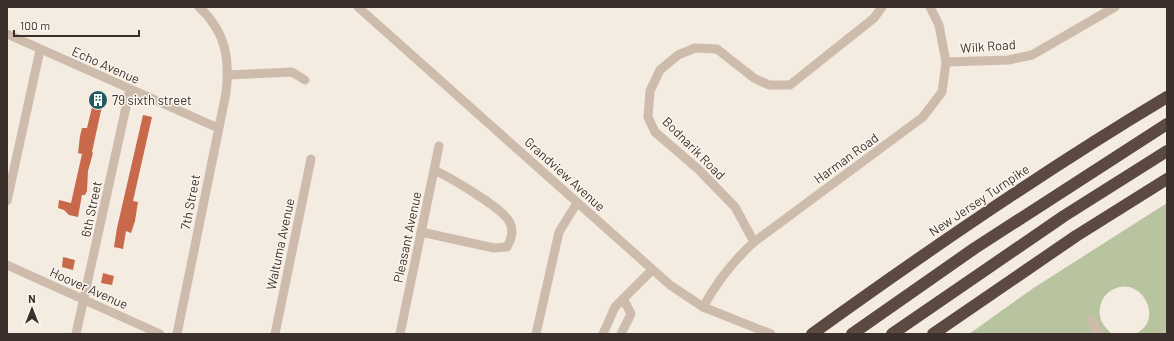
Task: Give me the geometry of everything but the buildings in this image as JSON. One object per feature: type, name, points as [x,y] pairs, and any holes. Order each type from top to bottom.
[{"type":"highway","name":"New Jersey Turnpike","points":[[812,334],[886,280],[1039,177],[1167,97]]},
{"type":"highway","points":[[852,334],[981,244],[1167,124]]},
{"type":"highway","points":[[892,334],[1006,255],[1167,151]]},
{"type":"highway","points":[[933,334],[1063,245],[1167,179]]},
{"type":"street","name":"7th Street","points":[[177,334],[226,93],[228,75],[227,52],[220,33],[207,14],[199,7]]},
{"type":"street","name":"Grandview Avenue","points":[[358,7],[670,285],[703,307],[771,334]]},
{"type":"street","name":"Bodnarik Road","points":[[754,242],[735,207],[698,169],[655,132],[648,117],[650,91],[660,70],[678,55],[695,48],[717,49],[754,78],[769,85],[790,85],[874,18],[882,7]]},
{"type":"street","name":"Harman Road","points":[[703,307],[722,276],[738,256],[754,242],[923,117],[942,92],[946,62],[939,25],[930,7]]},
{"type":"street","name":"Wilk Road","points":[[946,62],[1008,60],[1032,55],[1115,7]]},
{"type":"street","name":"Echo Avenue","points":[[7,34],[218,128]]},
{"type":"street","points":[[7,201],[40,50]]},
{"type":"street","points":[[228,75],[292,72],[305,80]]},
{"type":"street","name":"6th Street","points":[[76,334],[130,89]]},
{"type":"street","name":"Pleasant Avenue","points":[[400,334],[440,146]]},
{"type":"street","name":"Waltuma Avenue","points":[[275,334],[312,159]]},
{"type":"street","points":[[421,232],[494,248],[507,247],[512,238],[510,223],[502,212],[449,177],[434,170]]},
{"type":"street","points":[[536,334],[559,232],[577,203]]},
{"type":"street","name":"Hoover Avenue","points":[[7,265],[160,334]]},
{"type":"street","points":[[603,334],[615,307],[624,300],[652,270]]},
{"type":"street","points":[[622,334],[631,314],[624,300]]},
{"type":"street","points":[[1091,320],[1099,334]]},
{"type":"green space","points":[[1167,203],[1167,334],[1135,334],[1144,328],[1149,319],[1149,310],[1146,301],[1140,293],[1132,288],[1123,286],[1107,293],[1102,300],[1100,316],[1106,329],[1112,334],[969,334],[1032,289]]},
{"type":"place","name":"79 sixth street","points":[[98,100]]}]
